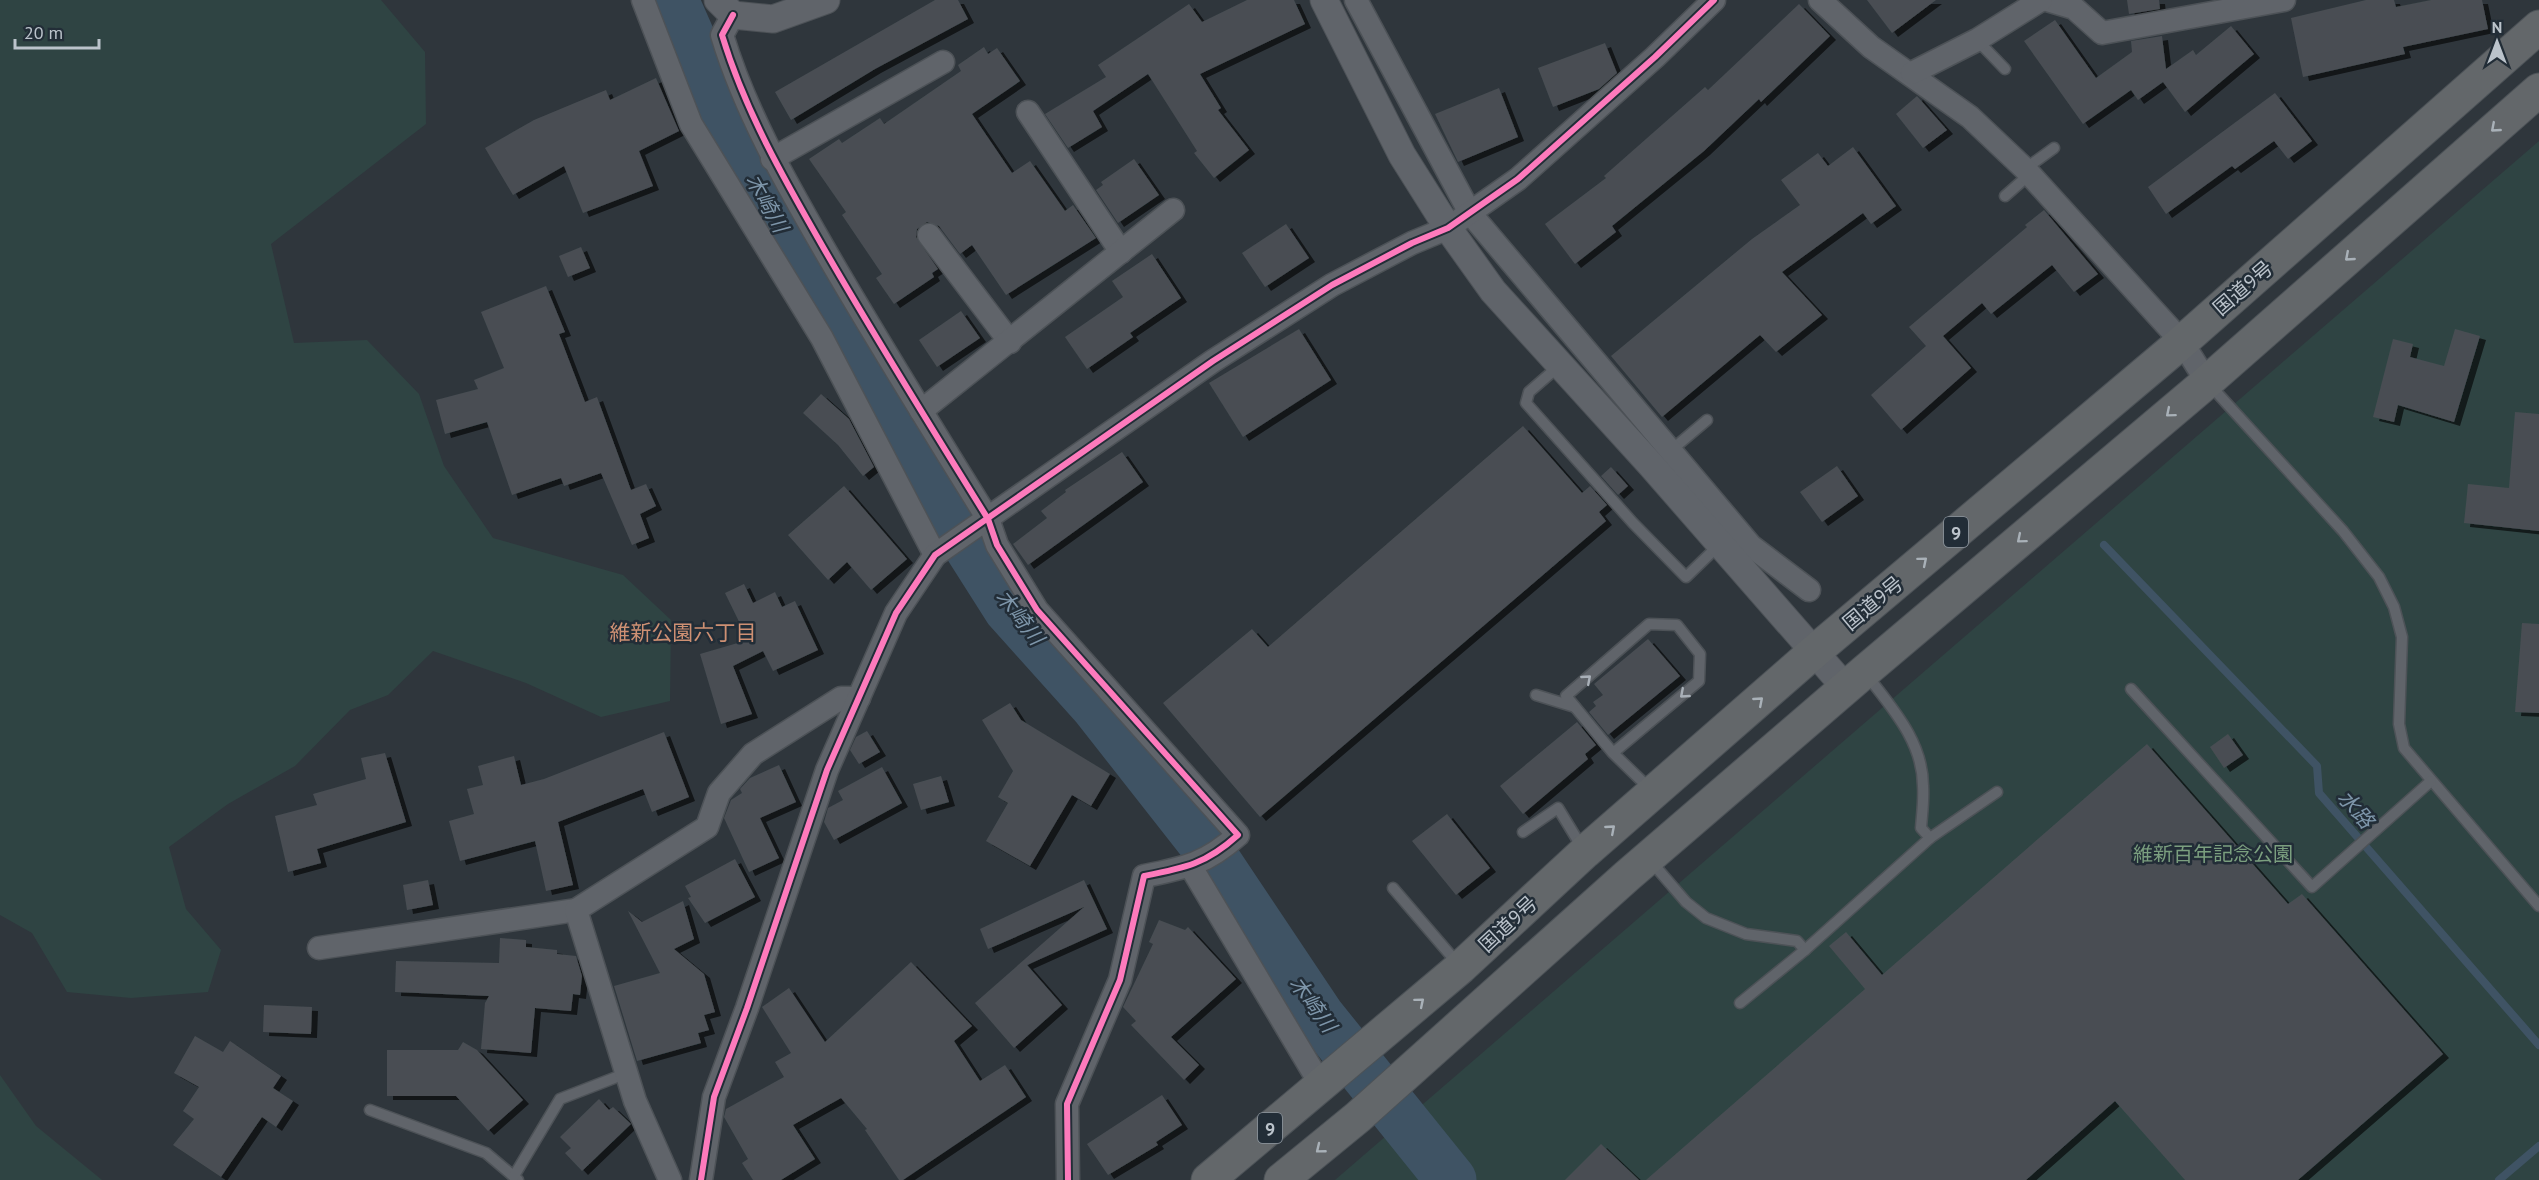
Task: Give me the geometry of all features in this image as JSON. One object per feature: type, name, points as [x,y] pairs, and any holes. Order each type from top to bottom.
[{"type":"highway","name":"国道9号","points":[[1208,1180],[1461,967],[1653,792],[1814,652],[2182,342],[2539,27]]},
{"type":"highway","name":"9","points":[[1281,1180],[1358,1117],[1854,680],[2207,382],[2539,90]]},
{"type":"street","points":[[643,0],[691,124],[822,338],[935,555]]},
{"type":"street","points":[[826,0],[773,19],[726,7],[722,35],[736,81],[772,159],[921,411],[988,519],[997,545],[1037,610],[1238,835],[1226,846],[1191,867],[1144,876],[1120,981],[1067,1104],[1068,1180]]},
{"type":"street","points":[[701,1180],[714,1097],[747,1008],[827,770],[896,614],[935,555],[1213,361],[1322,292],[1412,243],[1459,221],[1518,179],[1655,57],[1714,0]]},
{"type":"street","points":[[1820,0],[1871,47],[1912,73],[1970,117],[2027,172],[2182,342],[2207,382]]},
{"type":"street","points":[[1912,73],[1977,40],[2041,0]]},
{"type":"street","points":[[2047,0],[2074,8],[2102,33],[2284,0]]},
{"type":"street","points":[[1809,590],[1750,546],[1661,458],[1560,365],[1493,291],[1459,221],[1360,1],[1327,7],[1402,154],[1459,221],[1661,458],[1719,544],[1814,652],[1854,680]]},
{"type":"street","points":[[772,159],[943,62]]},
{"type":"street","points":[[1028,112],[1121,252]]},
{"type":"street","points":[[921,411],[1173,210]]},
{"type":"street","points":[[929,235],[1010,342]]},
{"type":"street","points":[[319,948],[576,910],[706,827],[719,793],[753,754],[841,698],[859,698]]},
{"type":"street","points":[[1191,867],[1327,1081]]},
{"type":"street","points":[[576,910],[635,1101],[670,1180]]},
{"type":"lane","points":[[1977,40],[2005,69]]},
{"type":"lane","points":[[2005,196],[2054,148]]},
{"type":"lane","points":[[1560,365],[1529,392],[1526,403],[1549,432],[1686,577],[1719,544]]},
{"type":"lane","points":[[2207,382],[2343,531],[2379,577],[2394,607],[2402,637],[2399,724],[2404,747],[2539,906]]},
{"type":"lane","points":[[1661,458],[1707,420]]},
{"type":"lane","points":[[1613,753],[1700,681],[1700,654],[1677,625],[1649,624],[1566,696],[1613,753],[1653,792]]},
{"type":"lane","points":[[1854,680],[1904,724],[1916,749],[1924,783],[1921,828],[1930,838]]},
{"type":"lane","points":[[2131,689],[2312,887],[2431,781]]},
{"type":"lane","points":[[1536,695],[1575,707]]},
{"type":"lane","points":[[1740,1004],[1805,950],[1930,838],[1997,792]]},
{"type":"lane","points":[[1522,832],[1558,807],[1585,852]]},
{"type":"lane","points":[[1649,859],[1686,902],[1706,918],[1746,934],[1797,941],[1805,950]]},
{"type":"lane","points":[[1393,888],[1461,967]]},
{"type":"lane","points":[[370,1110],[486,1152],[516,1178],[560,1099],[627,1073]]},
{"type":"green space","points":[[0,0],[381,0],[425,52],[426,124],[271,244],[294,343],[367,340],[419,394],[444,466],[493,538],[623,575],[671,620],[670,701],[601,717],[526,683],[433,651],[388,695],[350,710],[295,766],[228,804],[169,847],[186,909],[221,950],[208,992],[131,998],[67,992],[32,933],[0,915]]},
{"type":"green space","name":"維新百年記念公園","points":[[2539,141],[2539,1180],[1335,1180]]},
{"type":"green space","points":[[0,1075],[36,1126],[102,1180],[0,1180]]},
{"type":"building","points":[[935,0],[958,0],[968,19],[875,69],[791,120],[775,92]]},
{"type":"building","points":[[1247,0],[1294,0],[1305,24],[1200,74],[1221,108],[1218,110],[1249,150],[1214,178],[1194,153],[1197,151],[1148,74],[1093,111],[1102,127],[1068,148],[1045,114],[1106,77],[1098,65],[1189,4],[1202,22]]},
{"type":"building","points":[[1867,0],[1936,0],[1892,33]]},
{"type":"building","points":[[2127,0],[2159,0],[2160,9],[2129,14]]},
{"type":"building","points":[[2366,0],[2394,0],[2396,7],[2431,0],[2482,0],[2488,29],[2403,47],[2405,54],[2303,77],[2291,18]]},
{"type":"building","points":[[1799,4],[1830,36],[1761,102],[1759,99],[1704,151],[1612,226],[1616,232],[1575,264],[1545,224],[1606,178],[1604,176],[1705,87],[1708,90]]},
{"type":"building","points":[[2055,20],[2096,78],[2132,52],[2131,41],[2162,36],[2166,69],[2193,50],[2196,55],[2231,26],[2254,54],[2185,112],[2163,82],[2138,100],[2131,90],[2083,124],[2024,41]]},
{"type":"building","points":[[1605,43],[1617,73],[1599,89],[1553,107],[1538,68]]},
{"type":"building","points":[[984,47],[988,54],[997,48],[1020,81],[972,114],[1012,173],[1030,161],[1065,211],[1073,205],[1096,238],[1006,295],[972,245],[960,254],[939,226],[927,222],[917,229],[916,237],[938,269],[932,273],[934,277],[894,304],[876,278],[882,274],[842,215],[846,212],[809,159],[839,139],[842,143],[880,118],[884,124],[961,71],[958,65]]},
{"type":"building","points":[[656,78],[679,131],[639,151],[653,186],[583,213],[564,166],[513,195],[485,148],[534,120],[606,90],[610,100]]},
{"type":"building","points":[[1499,88],[1518,137],[1458,162],[1435,114]]},
{"type":"building","points":[[2275,93],[2312,141],[2288,159],[2274,141],[2235,169],[2232,166],[2166,214],[2148,187]]},
{"type":"building","points":[[1917,96],[1947,130],[1923,148],[1896,114]]},
{"type":"building","points":[[1853,147],[1896,206],[1871,224],[1863,213],[1782,272],[1822,315],[1776,352],[1760,335],[1662,417],[1611,356],[1752,239],[1800,205],[1781,180],[1818,153],[1828,166]]},
{"type":"building","points":[[1134,159],[1159,195],[1118,223],[1096,190],[1103,185],[1101,182]]},
{"type":"building","points":[[2044,210],[2098,274],[2074,292],[2052,265],[1991,314],[1982,303],[1943,336],[1971,368],[1901,430],[1871,395],[1926,346],[1909,327]]},
{"type":"building","points":[[1286,224],[1309,258],[1265,287],[1242,253]]},
{"type":"building","points":[[581,247],[590,268],[568,277],[559,256]]},
{"type":"building","points":[[1152,254],[1181,298],[1130,333],[1133,337],[1087,369],[1065,337],[1123,297],[1112,281]]},
{"type":"building","points":[[546,286],[565,332],[559,334],[585,402],[597,397],[631,490],[646,484],[656,506],[640,514],[649,538],[632,545],[601,473],[564,486],[561,478],[512,495],[487,422],[445,434],[436,400],[478,389],[474,380],[504,368],[481,312]]},
{"type":"building","points":[[961,311],[980,338],[937,367],[919,340]]},
{"type":"building","points":[[1299,329],[1331,380],[1243,437],[1209,383]]},
{"type":"building","points":[[2455,329],[2480,336],[2454,422],[2398,405],[2394,422],[2373,417],[2393,339],[2413,344],[2410,357],[2444,366]]},
{"type":"building","points":[[821,394],[849,419],[874,467],[863,476],[838,445],[803,413]]},
{"type":"building","points":[[2515,412],[2539,414],[2539,531],[2464,523],[2468,484],[2509,488]]},
{"type":"building","points":[[1523,426],[1582,493],[1590,486],[1607,505],[1599,512],[1606,521],[1260,817],[1163,703],[1252,629],[1268,647]]},
{"type":"building","points":[[1122,452],[1143,482],[1028,565],[1013,544],[1047,518],[1041,511],[1066,492],[1065,490]]},
{"type":"building","points":[[1837,466],[1858,496],[1822,522],[1800,492]]},
{"type":"building","points":[[1611,467],[1628,486],[1618,495],[1601,476]]},
{"type":"building","points":[[844,486],[907,559],[871,590],[847,562],[828,580],[788,535]]},
{"type":"building","points":[[744,584],[753,603],[775,592],[782,607],[795,601],[818,650],[773,671],[763,651],[733,666],[752,714],[721,724],[700,654],[748,640],[725,593]]},
{"type":"building","points":[[2522,623],[2539,624],[2539,713],[2515,712]]},
{"type":"building","points":[[1648,639],[1680,676],[1608,735],[1589,712],[1596,706],[1593,702],[1603,695],[1594,684]]},
{"type":"building","points":[[1010,703],[1021,720],[1110,774],[1091,806],[1072,795],[1030,866],[986,841],[1008,803],[998,797],[1013,771],[982,720]]},
{"type":"building","points":[[1577,722],[1596,745],[1585,754],[1588,759],[1523,814],[1500,786]]},
{"type":"building","points":[[867,731],[880,752],[859,764],[850,750],[856,737]]},
{"type":"building","points":[[664,732],[689,797],[652,812],[643,789],[558,822],[573,885],[546,891],[535,841],[460,861],[449,821],[474,814],[467,789],[483,785],[478,766],[514,756],[521,785],[544,779]]},
{"type":"building","points":[[2228,734],[2243,755],[2224,768],[2210,747]]},
{"type":"building","points":[[2147,744],[2288,904],[2302,894],[2443,1054],[2298,1180],[2185,1180],[2115,1101],[2026,1180],[1646,1180],[1865,989],[1829,946],[1846,932],[1882,975]]},
{"type":"building","points":[[385,753],[406,822],[317,849],[321,863],[288,872],[275,816],[317,805],[313,794],[366,779],[361,758]]},
{"type":"building","points":[[779,765],[796,802],[760,818],[779,858],[749,872],[724,818],[731,800],[742,793],[740,789],[750,778]]},
{"type":"building","points":[[882,767],[902,803],[834,840],[824,822],[828,808],[843,800],[838,791]]},
{"type":"building","points":[[941,776],[949,802],[921,810],[913,784]]},
{"type":"building","points":[[1447,814],[1490,868],[1456,895],[1412,841]]},
{"type":"building","points":[[735,859],[755,897],[705,923],[688,898],[691,897],[685,886]]},
{"type":"building","points":[[428,880],[433,905],[407,910],[403,885]]},
{"type":"building","points":[[1084,880],[1107,929],[1027,965],[1062,1005],[1014,1048],[975,1003],[1084,907],[988,949],[980,929]]},
{"type":"building","points":[[683,901],[694,939],[674,949],[704,974],[715,1012],[704,1015],[709,1030],[698,1033],[701,1043],[637,1061],[614,986],[660,973],[628,911],[642,922]]},
{"type":"building","points":[[1159,920],[1185,930],[1188,927],[1236,979],[1171,1037],[1199,1065],[1184,1080],[1131,1025],[1136,1021],[1123,1007],[1153,944],[1149,942]]},
{"type":"building","points":[[500,938],[526,940],[526,947],[557,950],[557,954],[576,956],[582,976],[580,995],[573,994],[571,1011],[535,1008],[531,1053],[481,1049],[485,1003],[489,996],[395,992],[396,961],[499,963]]},
{"type":"building","points":[[911,962],[972,1026],[954,1041],[980,1081],[1005,1065],[1026,1097],[903,1180],[899,1180],[865,1130],[867,1129],[841,1098],[793,1125],[815,1159],[781,1180],[753,1180],[742,1163],[748,1159],[724,1117],[726,1109],[784,1077],[775,1062],[791,1053],[762,1007],[789,988],[825,1042]]},
{"type":"building","points":[[264,1005],[312,1007],[311,1034],[263,1032]]},
{"type":"building","points":[[195,1036],[223,1052],[230,1041],[281,1076],[273,1088],[293,1101],[276,1127],[262,1117],[221,1177],[173,1145],[194,1119],[183,1111],[199,1087],[174,1073]]},
{"type":"building","points":[[463,1042],[477,1050],[523,1100],[488,1131],[456,1096],[387,1096],[387,1050],[458,1050]]},
{"type":"building","points":[[1162,1095],[1182,1125],[1156,1142],[1158,1145],[1108,1175],[1087,1144]]},
{"type":"building","points":[[599,1099],[609,1110],[613,1107],[631,1124],[582,1171],[565,1153],[571,1148],[560,1137]]},
{"type":"building","points":[[1601,1144],[1639,1180],[1565,1180]]},
{"type":"waterway","name":"木崎川","points":[[673,0],[755,186],[955,524],[1009,609],[1096,706],[1202,841],[1319,1016],[1451,1180]]},
{"type":"waterway","name":"水路","points":[[2104,545],[2317,766],[2319,793],[2539,1045]]},
{"type":"waterway","name":"水路","points":[[2499,1180],[2539,1146]]},
{"type":"cycle path","points":[[701,1180],[714,1097],[747,1008],[827,770],[896,613],[935,555],[1213,361],[1332,285],[1412,243],[1448,228],[1518,179],[1655,57],[1714,0]]},
{"type":"cycle path","points":[[733,15],[722,35],[742,91],[766,144],[843,281],[988,519],[997,545],[1037,610],[1238,835],[1205,859],[1144,876],[1120,980],[1067,1104],[1068,1180]]},
{"type":"district","name":"維新公園六丁目","points":[[683,632]]}]
